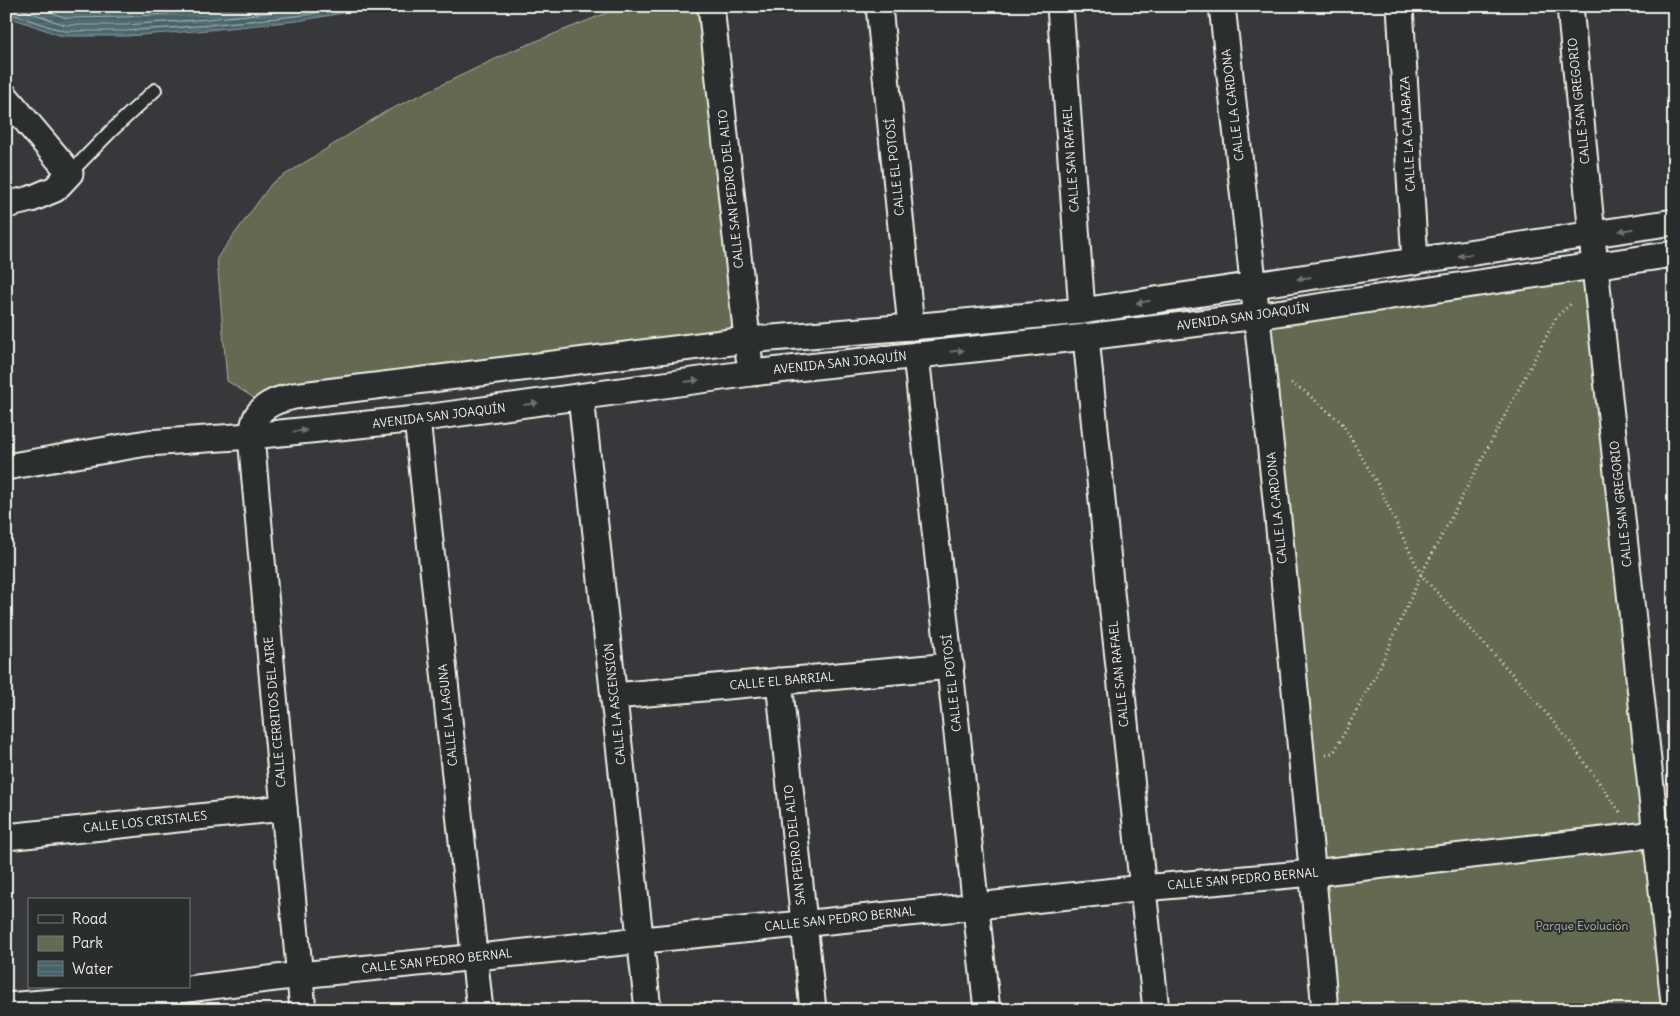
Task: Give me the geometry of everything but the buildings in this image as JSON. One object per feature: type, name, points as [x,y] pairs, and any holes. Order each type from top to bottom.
[{"type":"street","name":"CALLE SAN PEDRO DEL ALTO","points":[[711,6],[751,372]]},
{"type":"street","name":"CALLE EL POTOSÍ","points":[[879,6],[911,327]]},
{"type":"street","name":"CALLE SAN RAFAEL","points":[[1060,6],[1082,311]]},
{"type":"street","name":"CALLE LA CARDONA","points":[[1222,6],[1254,285],[1325,1010]]},
{"type":"street","name":"CALLE LA CALABAZA","points":[[1400,6],[1415,262]]},
{"type":"street","name":"CALLE SAN GREGORIO","points":[[1570,6],[1592,236],[1674,1002]]},
{"type":"street","points":[[6,97],[70,173],[55,189],[31,199],[6,205]]},
{"type":"street","points":[[254,426],[267,406],[278,400],[294,396],[747,340],[1082,311],[1592,236],[1674,222]]},
{"type":"street","name":"AVENIDA SAN JOAQUÍN","points":[[6,467],[254,426],[417,419],[581,398],[751,372],[1086,337],[1596,272],[1674,254]]},
{"type":"street","name":"CALLE SAN RAFAEL","points":[[1086,337],[1112,602],[1156,1010]]},
{"type":"street","name":"CALLE EL POTOSÍ","points":[[916,355],[987,1010]]},
{"type":"street","name":"CALLE LA ASCENSIÓN","points":[[581,398],[648,1010]]},
{"type":"street","name":"CALLE LA LAGUNA","points":[[417,419],[480,1010]]},
{"type":"street","name":"CALLE CERRITOS DEL AIRE","points":[[254,426],[284,808],[303,1010]]},
{"type":"street","name":"CALLE EL BARRIAL","points":[[614,696],[951,666]]},
{"type":"street","name":"SAN PEDRO DEL ALTO","points":[[778,681],[813,1010]]},
{"type":"street","name":"CALLE LOS CRISTALES","points":[[6,837],[284,808]]},
{"type":"street","name":"CALLE SAN PEDRO BERNAL","points":[[6,1006],[141,1002],[300,975],[1143,888],[1313,873],[1655,834]]},
{"type":"lane","points":[[70,173],[111,130],[155,90]]},
{"type":"path","points":[[1302,764],[1334,752],[1379,669],[1421,574],[1557,316],[1579,296],[1596,272]]},
{"type":"path","points":[[1262,366],[1304,391],[1342,423],[1378,485],[1421,574],[1524,687],[1570,742],[1615,804],[1655,834]]},
{"type":"green space","points":[[624,6],[711,6],[747,340],[267,406],[227,381],[217,258],[272,183],[385,112],[514,50]]},
{"type":"green space","name":"Parque Evolución","points":[[1595,267],[1674,1010],[1325,1010],[1257,316]]},
{"type":"water","points":[[6,6],[383,6],[297,21],[209,30],[126,36],[62,36],[6,16]]}]
